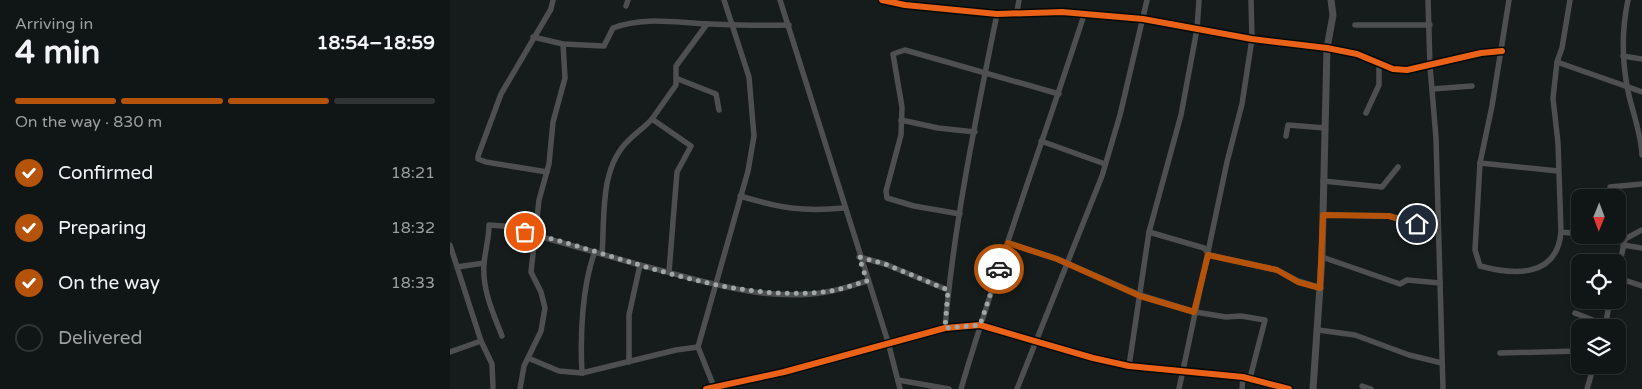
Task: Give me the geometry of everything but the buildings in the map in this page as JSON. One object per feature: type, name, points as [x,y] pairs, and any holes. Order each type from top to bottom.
[{"type":"street","points":[[547,172],[478,159],[501,94],[551,9],[552,0]]},
{"type":"street","points":[[718,387],[698,347],[748,171],[754,136],[749,77],[732,24],[728,19],[724,0]]},
{"type":"street","points":[[780,0],[813,109],[834,170],[859,257],[888,342],[900,389]]},
{"type":"street","points":[[882,0],[905,5],[996,14],[1017,12],[1084,14],[1143,19],[1252,39],[1327,48],[1358,54],[1379,65],[1407,70],[1430,66],[1481,52],[1502,51]]},
{"type":"street","points":[[1017,12],[1019,0]]},
{"type":"street","points":[[1016,389],[1068,264],[1105,164],[1147,0]]},
{"type":"street","points":[[1129,366],[1149,232],[1181,115],[1197,29],[1199,0]]},
{"type":"street","points":[[1179,389],[1226,162],[1242,104],[1252,39],[1251,0]]},
{"type":"street","points":[[1313,389],[1322,257],[1327,48],[1333,15],[1331,0]]},
{"type":"street","points":[[1428,0],[1430,66],[1436,138],[1437,230],[1444,389]]},
{"type":"street","points":[[1509,0],[1502,51],[1480,164],[1475,250],[1480,266],[1523,273],[1534,271],[1549,261],[1555,252],[1561,232],[1554,98],[1557,62],[1562,48],[1570,0]]},
{"type":"street","points":[[1628,0],[1625,15],[1623,56],[1627,86],[1641,141],[1642,155]]},
{"type":"street","points":[[945,328],[948,290],[960,214],[996,14]]},
{"type":"street","points":[[961,389],[980,325],[1041,141],[1060,94],[1084,14]]},
{"type":"street","points":[[533,37],[563,44],[604,46],[613,28],[622,25],[668,20],[707,24],[789,26]]},
{"type":"street","points":[[602,254],[604,197],[614,163],[629,140],[665,104],[678,79],[676,66],[707,24]]},
{"type":"street","points":[[1355,25],[1430,25]]},
{"type":"street","points":[[520,389],[524,366],[542,331],[545,308],[541,292],[531,272],[537,235],[539,200],[547,172],[553,122],[565,78],[563,44]]},
{"type":"street","points":[[960,214],[914,206],[887,198],[886,191],[900,135],[901,120],[894,54],[898,51],[906,50],[1060,94]]},
{"type":"street","points":[[1623,56],[1642,59]]},
{"type":"street","points":[[1557,62],[1642,92]]},
{"type":"street","points":[[1366,113],[1379,85],[1379,65]]},
{"type":"street","points":[[678,79],[716,94],[719,110]]},
{"type":"street","points":[[1432,89],[1472,86]]},
{"type":"street","points":[[652,119],[691,146],[677,172],[669,272]]},
{"type":"street","points":[[901,120],[938,128],[975,132]]},
{"type":"street","points":[[1286,136],[1288,125],[1325,128]]},
{"type":"street","points":[[1041,141],[1105,164]]},
{"type":"street","points":[[1480,164],[1558,171]]},
{"type":"street","points":[[1323,181],[1382,187],[1398,167]]},
{"type":"street","points":[[1610,187],[1642,184]]},
{"type":"street","points":[[740,196],[787,209],[812,211],[844,208]]},
{"type":"street","points":[[1323,215],[1389,216],[1437,230]]},
{"type":"street","points":[[502,336],[486,293],[484,263],[488,247],[489,225],[503,226],[640,265],[716,284],[771,293],[825,292],[867,281]]},
{"type":"street","points":[[1626,241],[1642,230]]},
{"type":"street","points":[[1149,232],[1204,248],[1208,255],[1277,270],[1298,282],[1320,288]]},
{"type":"street","points":[[1561,232],[1571,233]]},
{"type":"street","points":[[1008,243],[1068,264],[1140,296],[1194,312],[1265,320],[1250,378]]},
{"type":"street","points":[[1626,243],[1642,248]]},
{"type":"street","points":[[450,245],[481,341],[492,364],[492,388]]},
{"type":"street","points":[[582,373],[580,348],[587,274],[595,252]]},
{"type":"street","points":[[859,257],[885,264],[948,290]]},
{"type":"street","points":[[1322,257],[1400,284],[1407,280],[1440,283]]},
{"type":"street","points":[[457,268],[484,263]]},
{"type":"street","points":[[629,362],[629,315],[640,265]]},
{"type":"street","points":[[1626,281],[1642,286]]},
{"type":"street","points":[[1575,313],[1589,319]]},
{"type":"street","points":[[706,389],[784,372],[888,342],[945,328],[980,325],[1093,358],[1129,366],[1250,378],[1289,389]]},
{"type":"street","points":[[1318,330],[1355,335],[1409,355],[1442,363]]},
{"type":"street","points":[[450,352],[481,341]]},
{"type":"street","points":[[528,358],[559,371],[582,373],[698,347]]},
{"type":"street","points":[[1500,353],[1571,351]]},
{"type":"street","points":[[1587,389],[1591,374]]},
{"type":"street","points":[[1242,389],[1243,377]]},
{"type":"street","points":[[898,380],[949,389]]},
{"type":"street","points":[[1362,386],[1371,389]]},
{"type":"cycle path","points":[[882,0],[905,5],[997,14],[1062,12],[1143,19],[1252,39],[1327,48],[1357,54],[1393,69],[1407,70],[1481,53],[1502,51]]},
{"type":"cycle path","points":[[706,389],[784,372],[945,328],[980,325],[1093,358],[1129,366],[1243,377],[1289,389]]},
{"type":"way so far","points":[[525,232],[640,265],[716,284],[741,290],[771,293],[825,292],[867,281],[859,257],[885,264],[948,290],[945,328],[980,325],[999,269]]},
{"type":"route","points":[[999,269],[1008,243],[1057,259],[1140,296],[1194,312],[1208,255],[1226,260],[1252,263],[1277,270],[1298,282],[1320,288],[1323,215],[1389,216],[1417,224]]}]
